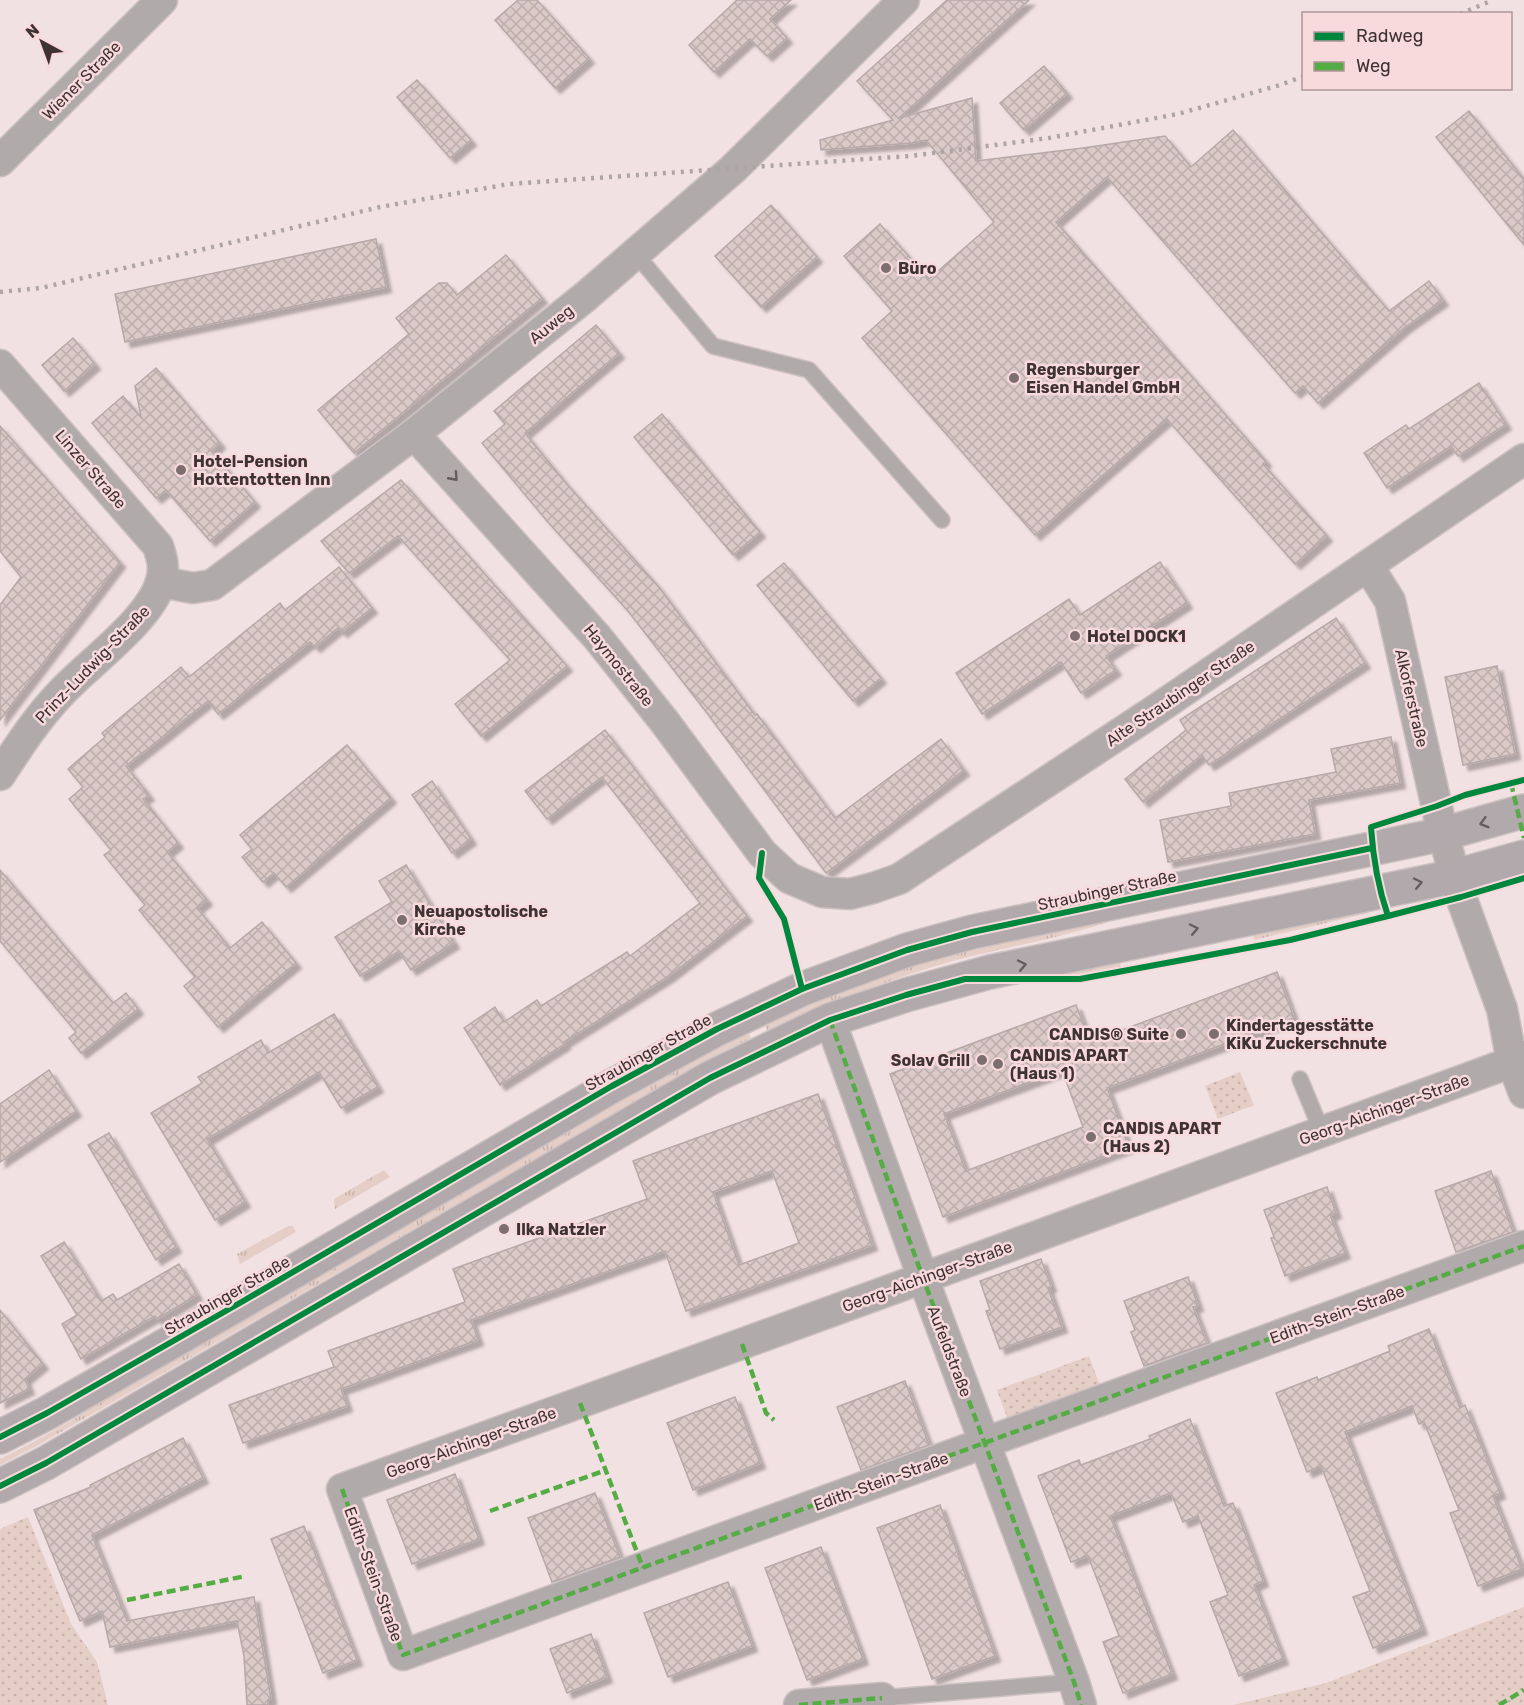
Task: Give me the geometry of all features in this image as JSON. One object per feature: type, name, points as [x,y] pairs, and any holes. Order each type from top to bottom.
[{"type":"main road","name":"Straubinger Straße","points":[[0,1437],[47,1413],[245,1300],[612,1086],[717,1029],[802,989],[907,950],[972,932],[1443,834],[1524,811]]},
{"type":"main road","points":[[0,1486],[46,1463],[710,1078],[830,1020],[906,995],[990,972],[1456,876],[1524,857]]},
{"type":"street","name":"Wiener Straße","points":[[0,161],[162,0]]},
{"type":"street","name":"Auweg","points":[[161,582],[193,588],[212,585],[414,434],[585,297],[732,169],[904,0]]},
{"type":"street","name":"Linzer Straße","points":[[0,365],[158,546],[164,561],[161,582]]},
{"type":"street","name":"Haymostraße","points":[[414,434],[597,637],[664,721],[762,853],[789,878],[822,892]]},
{"type":"street","name":"Alte Straubinger Straße","points":[[822,892],[850,894],[899,879],[1157,709],[1524,459]]},
{"type":"street","name":"Alkoferstraße","points":[[1368,566],[1390,601],[1443,834]]},
{"type":"street","name":"Prinz-Ludwig-Straße","points":[[0,775],[39,716],[137,621],[152,601],[161,582]]},
{"type":"street","points":[[1443,834],[1461,897],[1518,1059],[1524,1093]]},
{"type":"street","name":"Aufeldstraße","points":[[830,1020],[1077,1693]]},
{"type":"street","name":"Georg-Aichinger-Straße","points":[[342,1489],[1518,1059]]},
{"type":"street","name":"Edith-Stein-Straße","points":[[342,1489],[403,1655],[1524,1246]]},
{"type":"street","points":[[799,1705],[865,1701]]},
{"type":"lane","points":[[636,253],[713,346],[809,370],[942,520]]},
{"type":"lane","points":[[1300,1079],[1322,1132]]},
{"type":"lane","name":"Aufeldstraße","points":[[865,1701],[1077,1693]]},
{"type":"green space","points":[[1368,906],[1369,913],[1254,940],[1251,929]]},
{"type":"green space","points":[[1113,912],[1114,920],[953,961],[882,984],[768,1032],[762,1019],[916,960]]},
{"type":"green space","points":[[1119,956],[1121,967],[1065,979],[1010,977]]},
{"type":"green space","points":[[745,1028],[751,1038],[717,1055],[0,1465],[0,1459],[68,1423],[132,1381]]},
{"type":"green space","points":[[1240,1072],[1254,1105],[1218,1119],[1205,1086]]},
{"type":"green space","points":[[384,1170],[390,1177],[335,1209],[334,1199]]},
{"type":"green space","points":[[288,1226],[293,1226],[296,1232],[240,1264],[237,1254]]},
{"type":"green space","points":[[1089,1356],[1101,1388],[1009,1423],[997,1390]]},
{"type":"green space","points":[[28,1517],[71,1624],[97,1662],[108,1705],[0,1705],[0,1529]]},
{"type":"green space","points":[[1524,1607],[1524,1705],[1233,1705],[1326,1683]]},
{"type":"building","points":[[518,0],[537,0],[589,58],[555,88],[495,20]]},
{"type":"building","points":[[737,0],[791,0],[770,19],[787,38],[767,56],[750,39],[714,72],[689,45]]},
{"type":"building","points":[[947,0],[1029,0],[899,118],[972,98],[976,161],[1165,136],[1191,167],[1233,130],[1389,311],[1429,281],[1443,300],[1404,328],[1318,403],[1303,386],[1295,393],[1107,177],[1056,222],[1266,461],[1263,464],[1327,536],[1295,564],[1167,419],[1035,535],[862,338],[892,311],[844,256],[880,224],[929,279],[994,222],[926,140],[821,150],[820,140],[893,120],[857,81]]},
{"type":"building","points":[[1044,66],[1067,93],[1024,130],[1000,103]]},
{"type":"building","points":[[417,80],[471,140],[450,158],[397,97]]},
{"type":"building","points":[[1469,111],[1524,179],[1524,245],[1436,137]]},
{"type":"building","points":[[771,205],[817,257],[761,307],[715,256]]},
{"type":"building","points":[[376,239],[386,287],[125,342],[115,294]]},
{"type":"building","points":[[506,255],[542,298],[354,453],[318,410],[409,334],[396,318],[439,283],[447,283],[457,295]]},
{"type":"building","points":[[596,325],[619,353],[525,433],[565,482],[658,586],[835,818],[941,739],[964,770],[826,873],[628,611],[547,521],[482,443],[505,424],[494,411]]},
{"type":"building","points":[[73,338],[95,364],[64,391],[42,365]]},
{"type":"building","name":"Hotel-Pension Hottentotten Inn","points":[[156,368],[220,443],[212,451],[255,502],[210,541],[166,490],[156,498],[92,423],[123,396],[141,417],[135,386]]},
{"type":"building","points":[[1479,383],[1506,424],[1458,456],[1451,446],[1387,488],[1364,453],[1406,425],[1409,429]]},
{"type":"building","points":[[662,414],[760,532],[733,555],[634,437]]},
{"type":"building","points":[[0,426],[120,562],[0,720],[0,605],[21,577],[0,551]]},
{"type":"building","points":[[401,480],[567,666],[481,736],[455,704],[510,660],[398,536],[349,573],[321,541]]},
{"type":"building","name":"Hotel DOCK1","points":[[1160,562],[1187,603],[1106,656],[1116,670],[1081,693],[1061,662],[982,714],[956,673],[1069,599],[1080,615]]},
{"type":"building","points":[[784,563],[881,678],[853,701],[757,585]]},
{"type":"building","points":[[339,567],[372,608],[342,632],[338,628],[315,647],[310,642],[218,714],[208,701],[126,766],[149,795],[143,799],[178,843],[167,852],[207,900],[197,908],[230,948],[262,922],[296,963],[218,1027],[184,986],[195,977],[139,910],[145,905],[104,855],[111,850],[69,799],[83,787],[68,769],[105,737],[102,733],[181,667],[189,677],[280,603],[285,610]]},
{"type":"building","points":[[1336,618],[1365,663],[1209,765],[1202,755],[1143,802],[1125,779],[1186,730],[1180,720]]},
{"type":"building","points":[[1497,666],[1515,754],[1463,765],[1445,677]]},
{"type":"building","points":[[605,730],[747,916],[669,976],[500,1085],[464,1028],[495,1007],[504,1022],[537,1000],[541,1006],[627,952],[630,956],[700,903],[602,777],[547,819],[525,791]]},
{"type":"building","points":[[1391,737],[1400,783],[1309,800],[1315,834],[1168,862],[1160,820],[1231,806],[1229,793],[1336,772],[1331,749]]},
{"type":"building","points":[[347,745],[391,798],[286,887],[274,873],[263,882],[242,857],[252,849],[240,835]]},
{"type":"building","points":[[432,781],[471,839],[452,853],[412,795]]},
{"type":"building","name":"Neuapostolische Kirche","points":[[406,865],[454,943],[411,970],[399,951],[360,976],[335,937],[392,902],[379,881]]},
{"type":"building","points":[[0,870],[113,1003],[126,993],[138,1009],[81,1053],[69,1038],[76,1032],[0,941]]},
{"type":"building","points":[[1277,972],[1294,1018],[1107,1088],[1129,1147],[943,1217],[890,1074],[1076,1005],[1090,1042]],"holes":[[[1062,1070],[1083,1127],[966,1171],[944,1114]]]},
{"type":"building","points":[[334,1014],[378,1087],[341,1108],[319,1072],[207,1139],[245,1202],[215,1220],[151,1113],[202,1083],[198,1077],[261,1040],[268,1053]]},
{"type":"building","points":[[49,1070],[76,1111],[0,1162],[0,1104]]},
{"type":"building","points":[[818,1094],[872,1245],[686,1311],[665,1251],[471,1320],[478,1340],[341,1389],[347,1406],[243,1443],[229,1405],[334,1367],[328,1351],[465,1302],[453,1269],[647,1199],[633,1161]],"holes":[[[772,1171],[799,1243],[739,1265],[713,1192]]]},
{"type":"building","points":[[109,1133],[176,1247],[156,1260],[88,1145]]},
{"type":"building","points":[[1491,1171],[1513,1232],[1456,1252],[1435,1191]]},
{"type":"building","points":[[1327,1187],[1336,1213],[1330,1215],[1345,1253],[1285,1276],[1271,1238],[1274,1237],[1264,1210]]},
{"type":"building","points":[[64,1242],[101,1301],[113,1294],[117,1300],[179,1264],[197,1295],[157,1319],[155,1316],[81,1359],[62,1324],[77,1315],[41,1256]]},
{"type":"building","points":[[1041,1259],[1051,1286],[1048,1288],[1062,1327],[1000,1349],[986,1311],[990,1310],[980,1281]]},
{"type":"building","points":[[1188,1277],[1198,1306],[1193,1307],[1207,1343],[1144,1366],[1131,1332],[1135,1330],[1124,1301]]},
{"type":"building","points":[[0,1310],[43,1364],[25,1379],[29,1389],[0,1403]]},
{"type":"building","points":[[1429,1329],[1460,1408],[1465,1405],[1500,1493],[1493,1496],[1522,1569],[1478,1586],[1450,1513],[1459,1510],[1424,1422],[1419,1424],[1412,1406],[1345,1432],[1422,1629],[1373,1648],[1353,1597],[1370,1591],[1321,1466],[1307,1472],[1276,1393],[1317,1377],[1318,1380],[1390,1351],[1388,1346]]},
{"type":"building","points":[[905,1381],[929,1445],[861,1470],[837,1407]]},
{"type":"building","points":[[735,1397],[760,1463],[693,1490],[667,1423]]},
{"type":"building","points":[[1190,1419],[1224,1506],[1233,1503],[1243,1528],[1263,1581],[1254,1585],[1283,1659],[1239,1676],[1210,1602],[1228,1595],[1198,1516],[1183,1522],[1171,1493],[1110,1516],[1172,1674],[1123,1693],[1103,1642],[1119,1636],[1088,1556],[1071,1562],[1038,1476],[1079,1460],[1081,1465],[1150,1439],[1149,1436]]},
{"type":"building","points":[[183,1438],[203,1478],[92,1535],[127,1621],[254,1597],[271,1699],[268,1700],[268,1705],[247,1705],[244,1656],[237,1621],[110,1647],[102,1611],[80,1621],[34,1510],[91,1487],[90,1485]]},
{"type":"building","points":[[455,1474],[479,1539],[412,1564],[387,1500]]},
{"type":"building","points":[[595,1493],[620,1557],[552,1582],[528,1518]]},
{"type":"building","points":[[940,1505],[995,1656],[932,1679],[877,1528]]},
{"type":"building","points":[[304,1526],[357,1660],[323,1673],[271,1539]]},
{"type":"building","points":[[821,1547],[863,1659],[807,1680],[765,1568]]},
{"type":"building","points":[[728,1582],[752,1646],[668,1677],[644,1613]]},
{"type":"building","points":[[591,1634],[607,1677],[567,1693],[550,1649]]},
{"type":"railway","points":[[1465,12],[1493,0]]},
{"type":"railway","points":[[0,292],[41,288],[380,207],[509,184],[910,156],[1049,138],[1178,114],[1302,77]]},
{"type":"marked path","points":[[1511,783],[1524,838]]},
{"type":"marked path","points":[[830,1020],[1081,1705]]},
{"type":"marked path","points":[[342,1489],[403,1655],[1524,1246]]},
{"type":"marked path","points":[[742,1344],[766,1413],[774,1420]]},
{"type":"marked path","points":[[580,1403],[643,1568]]},
{"type":"marked path","points":[[490,1511],[606,1470]]},
{"type":"marked path","points":[[127,1600],[246,1576]]},
{"type":"marked path","points":[[1499,1705],[1524,1690]]},
{"type":"marked path","points":[[799,1705],[882,1698]]},
{"type":"cycle path","points":[[1524,780],[1465,795],[1371,827],[1376,872],[1388,916],[1524,878]]},
{"type":"cycle path","points":[[0,1437],[47,1413],[245,1300],[612,1086],[717,1029],[802,989],[907,950],[972,932],[1372,848]]},
{"type":"cycle path","points":[[762,853],[759,878],[784,919],[802,989]]},
{"type":"cycle path","points":[[0,1486],[46,1463],[710,1078],[830,1020],[906,995],[965,979],[1080,979],[1290,940],[1388,916]]},
{"type":"place","name":"Büro","points":[[886,268]]},
{"type":"place","name":"Regensburger Eisen Handel GmbH","points":[[1014,378]]},
{"type":"place","name":"Hotel-Pension Hottentotten Inn","points":[[181,470]]},
{"type":"place","name":"Hotel DOCK1","points":[[1075,636]]},
{"type":"place","name":"Neuapostolische Kirche","points":[[402,920]]},
{"type":"place","name":"CANDIS® Suite","points":[[1181,1034]]},
{"type":"place","name":"Kindertagesstätte KiKu Zuckerschnute","points":[[1214,1034]]},
{"type":"place","name":"Solav Grill","points":[[982,1060]]},
{"type":"place","name":"CANDIS APART (Haus 1)","points":[[998,1064]]},
{"type":"place","name":"CANDIS APART (Haus 2)","points":[[1091,1137]]},
{"type":"place","name":"Ilka Natzler","points":[[504,1229]]}]
